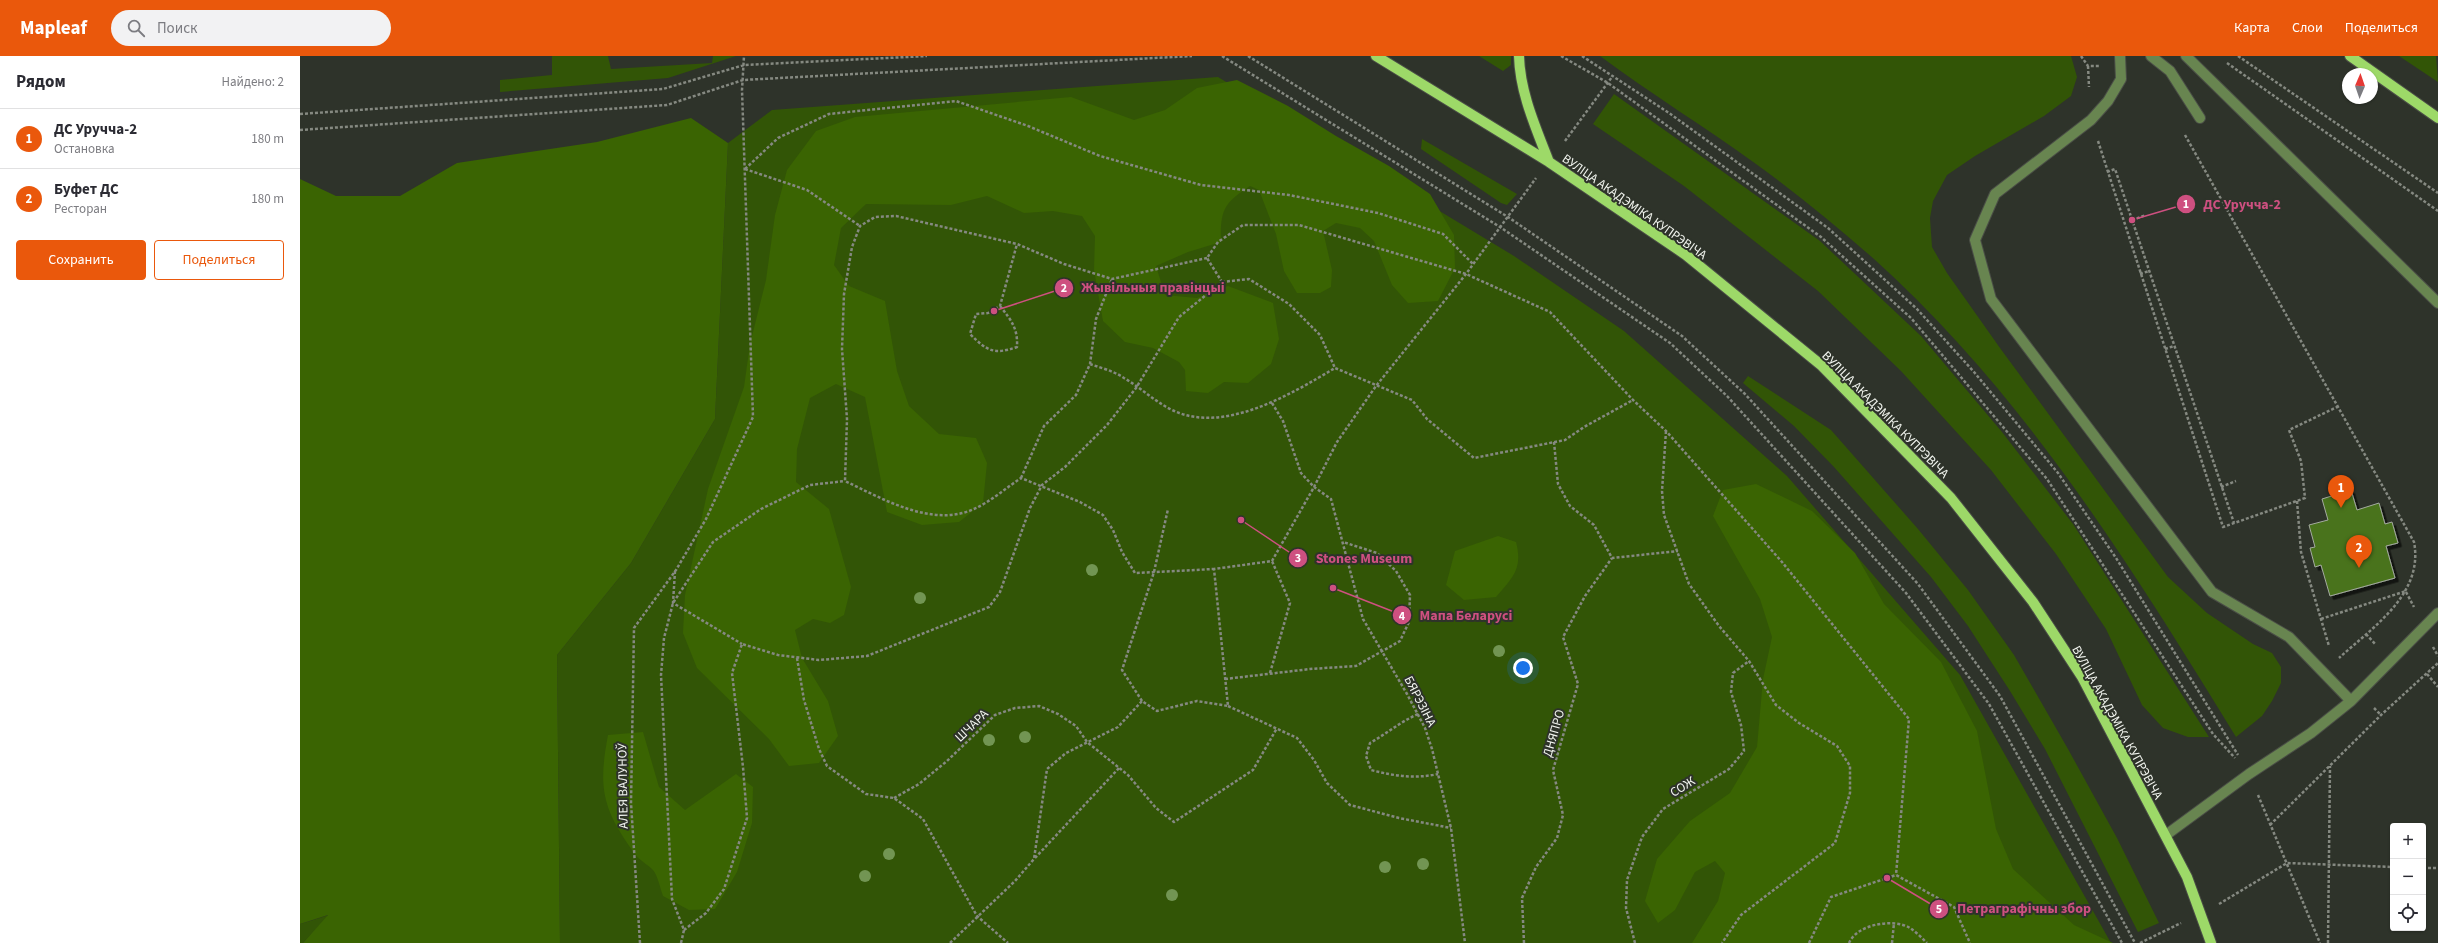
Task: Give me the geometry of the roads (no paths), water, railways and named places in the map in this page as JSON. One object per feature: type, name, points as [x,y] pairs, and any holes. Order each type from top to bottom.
[{"type":"main road","name":"ВУЛІЦА АКАДЭМІКА КУПРЭВІЧА","points":[[1376,56],[1549,162],[1686,256],[1820,365],[1951,498],[2033,602],[2082,676],[2187,877],[2211,943]]},
{"type":"main road","points":[[1519,56],[1520,69],[1531,116],[1549,162]]},
{"type":"main road","points":[[2350,56],[2438,118]]},
{"type":"lane","points":[[2120,56],[2121,79],[2108,101],[2091,120],[1995,194],[1975,240],[1991,299],[2212,592],[2288,637],[2351,701]]},
{"type":"lane","points":[[2151,56],[2174,77],[2200,118]]},
{"type":"lane","points":[[2186,56],[2438,303]]},
{"type":"lane","points":[[2166,835],[2249,774],[2311,733],[2351,701],[2438,613]]},
{"type":"place","name":"ДС Уручча-2","points":[[2132,220]]},
{"type":"place","name":"Жывільныя правінцыі","points":[[994,311]]},
{"type":"place","name":"ДС Уручча-2","points":[[2341,508]]},
{"type":"place","name":"Stones Museum","points":[[1241,520]]},
{"type":"place","name":"Буфет ДС","points":[[2359,568]]},
{"type":"place","name":"Мапа Беларусі","points":[[1333,588]]},
{"type":"place","name":"Петраграфічны збор","points":[[1887,878]]}]
